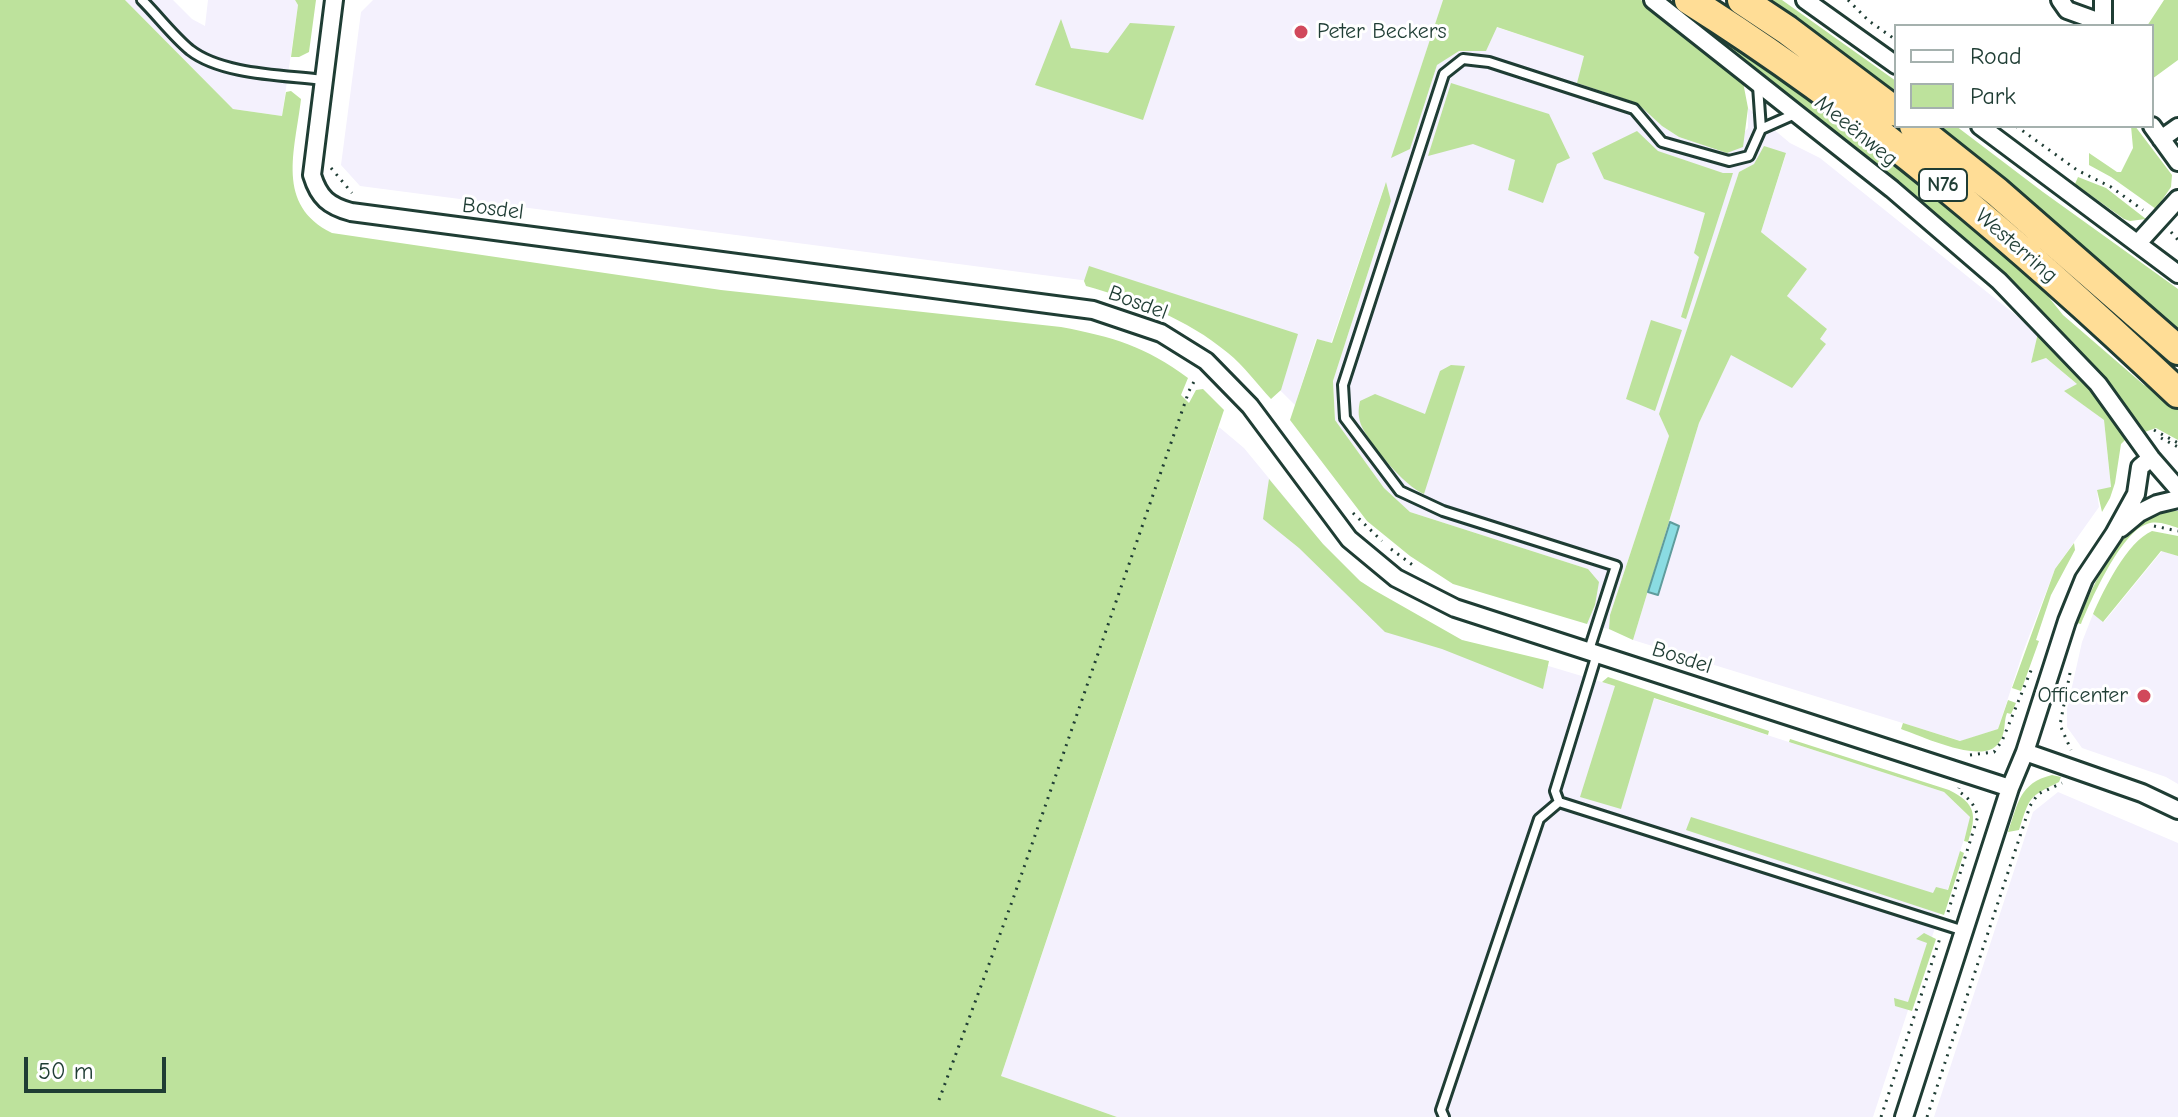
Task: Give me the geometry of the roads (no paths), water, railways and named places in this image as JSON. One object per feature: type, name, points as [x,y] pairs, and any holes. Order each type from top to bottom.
[{"type":"highway","name":"Westerring","points":[[1689,0],[1782,60],[1986,219],[2097,316],[2178,393]]},
{"type":"highway","points":[[1742,0],[1894,110]]},
{"type":"highway","name":"Westerring","points":[[1917,128],[1997,192],[2178,350]]},
{"type":"street","name":"Bosdel","points":[[334,0],[312,175],[318,193],[331,207],[1093,310],[1161,333],[1206,361],[1250,406],[1349,539],[1396,578],[1455,608],[2010,788]]},
{"type":"street","name":"Meeënweg","points":[[1653,0],[1892,189],[1999,281],[2098,384],[2151,458],[2178,489]]},
{"type":"street","points":[[1805,0],[1894,64]]},
{"type":"street","points":[[2060,0],[2067,10],[2103,24],[2103,0]]},
{"type":"street","points":[[2178,127],[2157,132],[2178,162]]},
{"type":"street","points":[[1983,128],[2178,274]]},
{"type":"street","points":[[2138,243],[2178,199]]},
{"type":"street","points":[[1904,1117],[2010,788],[2078,593],[2136,494],[2140,467],[2151,458]]},
{"type":"street","points":[[2114,534],[2139,513],[2178,499]]},
{"type":"street","points":[[2025,752],[2142,793],[2178,810]]},
{"type":"lane","points":[[142,0],[191,50],[213,62],[238,69],[324,80]]},
{"type":"lane","points":[[1559,802],[1555,791],[1616,566],[1443,511],[1400,491],[1345,418],[1343,385],[1444,74],[1463,59],[1489,62],[1634,109],[1662,142],[1729,161],[1749,156],[1761,129],[1758,81]]},
{"type":"lane","points":[[1761,129],[1798,113]]},
{"type":"lane","points":[[1559,802],[1964,931]]},
{"type":"lane","points":[[1444,1117],[1441,1110],[1539,819],[1559,802]]},
{"type":"water","points":[[1670,522],[1679,526],[1658,595],[1648,592]]},
{"type":"place","name":"Peter Beckers","points":[[1301,32]]},
{"type":"place","name":"Officenter","points":[[2144,696]]}]
